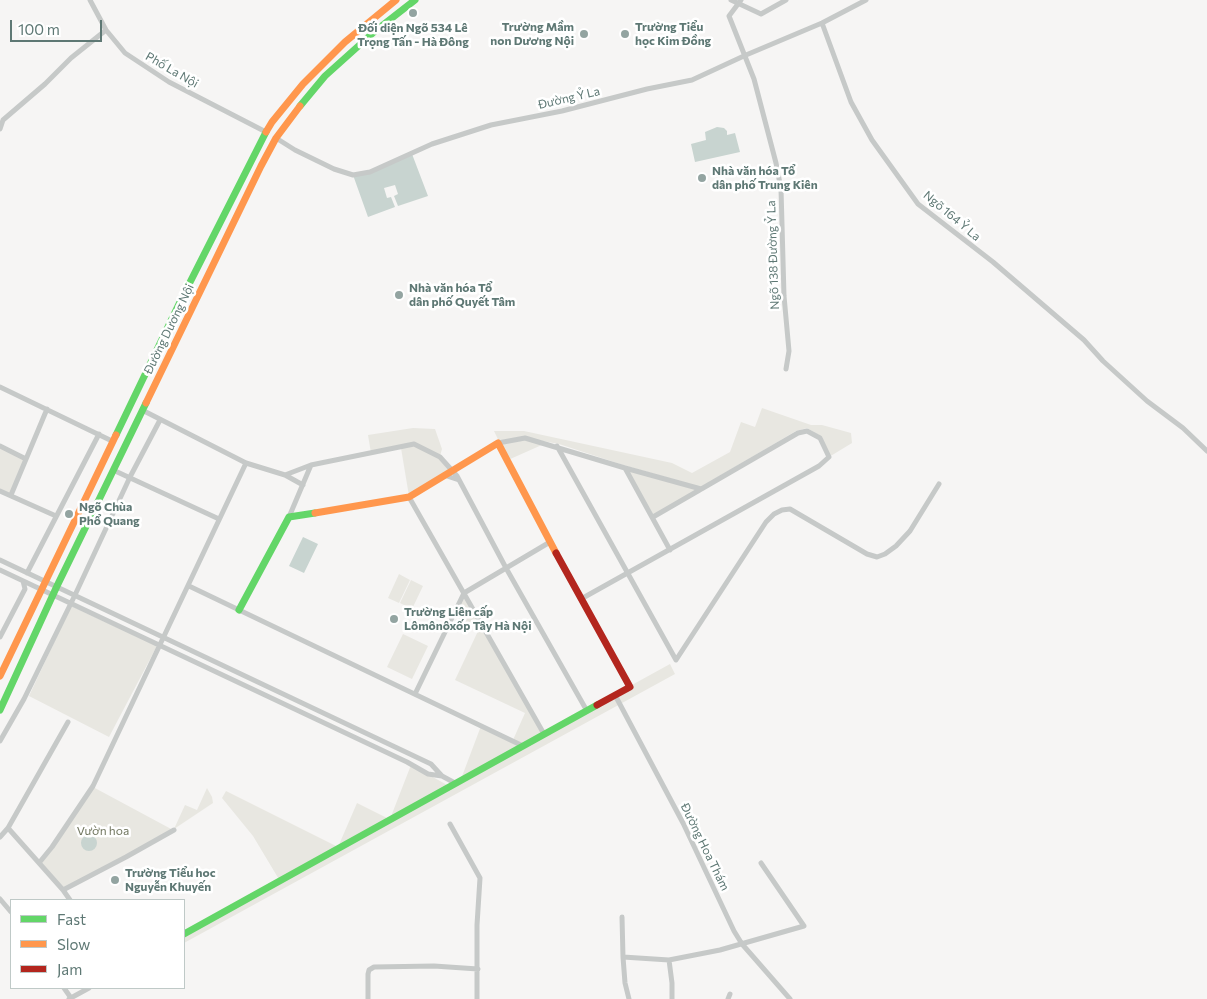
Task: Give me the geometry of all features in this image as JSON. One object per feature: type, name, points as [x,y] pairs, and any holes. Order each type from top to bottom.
[{"type":"main road","name":"Đường Dương Nội","points":[[0,676],[187,286],[266,132],[303,84],[344,42],[396,0]]},
{"type":"main road","name":"Đường Dương Nội","points":[[0,710],[53,594],[276,138],[296,110],[325,76],[374,32],[415,0]]},
{"type":"main road","points":[[266,132],[276,138]]},
{"type":"main road","points":[[185,933],[630,686],[550,542],[498,443],[409,496],[289,516],[240,610]]},
{"type":"street","name":"Phố La Nội","points":[[90,0],[106,30],[125,53],[169,82],[266,132]]},
{"type":"street","points":[[731,0],[762,14],[786,0]]},
{"type":"street","name":"Đường Ỷ La","points":[[276,138],[295,150],[334,169],[353,175],[370,172],[432,144],[491,125],[562,111],[647,89],[692,80],[822,23],[866,0]]},
{"type":"street","name":"Ngõ 138 Đường Ỷ La","points":[[739,2],[729,16],[754,78],[781,189],[784,296],[789,352],[786,369]]},
{"type":"street","name":"Ngõ 164 Ỷ La","points":[[822,23],[851,102],[872,140],[918,204],[993,262],[1084,340],[1103,361],[1148,401],[1183,428],[1207,451]]},
{"type":"street","points":[[0,129],[3,120],[45,84],[71,58],[106,30]]},
{"type":"street","points":[[0,387],[112,441]]},
{"type":"street","points":[[11,495],[47,409]]},
{"type":"street","points":[[142,410],[246,463],[285,475],[303,484]]},
{"type":"street","points":[[0,741],[24,699],[76,595],[130,477],[160,420]]},
{"type":"street","points":[[581,599],[819,466],[829,457],[820,438],[806,431],[798,433],[653,517]]},
{"type":"street","points":[[27,573],[100,434]]},
{"type":"street","points":[[498,443],[525,438],[701,489]]},
{"type":"street","points":[[285,475],[311,465],[414,444],[440,457],[453,469],[506,568],[587,710]]},
{"type":"street","points":[[0,446],[26,459]]},
{"type":"street","points":[[557,446],[676,660],[766,522],[774,514],[790,509],[867,554],[877,556],[885,554],[896,546],[910,531],[939,484]]},
{"type":"street","points":[[39,863],[52,847],[92,786],[246,463]]},
{"type":"street","points":[[289,516],[311,465]]},
{"type":"street","points":[[625,468],[670,550]]},
{"type":"street","points":[[113,470],[219,519]]},
{"type":"street","points":[[444,475],[459,480]]},
{"type":"street","points":[[0,490],[56,516]]},
{"type":"street","points":[[409,496],[544,734]]},
{"type":"street","points":[[415,694],[464,593],[550,542]]},
{"type":"street","points":[[0,560],[431,764],[442,776],[455,783]]},
{"type":"street","points":[[0,570],[407,762],[428,774],[442,776]]},
{"type":"street","points":[[0,637],[3,626],[25,589],[24,581]]},
{"type":"street","points":[[189,586],[523,746]]},
{"type":"street","name":"Đường Hoa Thám","points":[[615,695],[682,823],[742,944],[790,999]]},
{"type":"street","points":[[0,838],[8,828],[68,722]]},
{"type":"street","points":[[450,824],[480,878],[477,925],[477,999]]},
{"type":"street","points":[[8,828],[69,899]]},
{"type":"street","points":[[63,890],[174,830]]},
{"type":"street","points":[[623,957],[669,960],[720,950],[804,926],[762,863]]},
{"type":"street","points":[[0,900],[10,911]]},
{"type":"street","points":[[622,917],[625,983],[629,999]]},
{"type":"street","points":[[669,960],[672,999]]},
{"type":"street","points":[[368,999],[368,974],[371,968],[374,967],[434,966],[478,969]]},
{"type":"street","points":[[70,998],[87,989]]},
{"type":"green space","points":[[762,408],[811,425],[822,425],[851,433],[852,443],[829,457],[822,437],[807,428],[796,431],[701,487],[626,466],[559,444],[526,438],[544,444],[508,460],[494,431],[524,431],[672,463],[692,473],[730,452],[741,422],[755,427]]},
{"type":"green space","points":[[413,428],[435,429],[442,449],[440,456],[414,444],[371,453],[368,435]]},
{"type":"green space","points":[[414,445],[440,457],[452,469],[409,496],[401,448]]},
{"type":"green space","points":[[0,447],[24,460],[11,494],[0,489]]},
{"type":"green space","points":[[625,469],[700,489],[653,517]]},
{"type":"green space","points":[[399,574],[410,580],[399,603],[388,598]]},
{"type":"green space","points":[[411,580],[423,586],[412,609],[400,603]]},
{"type":"green space","points":[[464,594],[543,734],[523,745],[513,740],[525,713],[455,680],[479,629],[454,616]]},
{"type":"green space","points":[[71,606],[157,646],[109,737],[29,696]]},
{"type":"green space","points":[[403,634],[428,646],[412,679],[387,667]]},
{"type":"green space","points":[[670,664],[675,674],[185,942],[185,933],[280,881],[253,836],[222,798],[226,791],[338,847]]},
{"type":"green space","points":[[481,726],[521,746],[461,779]]},
{"type":"green space","points":[[411,765],[449,786],[390,819]]},
{"type":"green space","name":"Vườn hoa","points":[[93,787],[173,830],[63,890],[39,863]]},
{"type":"green space","points":[[207,788],[213,803],[174,829],[185,805],[197,810]]},
{"type":"green space","points":[[357,803],[389,819],[338,847]]},
{"type":"shaded area","points":[[717,127],[724,128],[727,131],[727,135],[735,133],[740,152],[695,162],[691,144],[706,140],[705,132]]},
{"type":"shaded area","points":[[412,154],[428,196],[398,206],[394,196],[398,194],[395,185],[384,188],[387,198],[391,197],[395,207],[368,217],[353,175],[370,173]]},
{"type":"shaded area","points":[[303,537],[318,544],[304,573],[289,566]]},
{"type":"shaded area","points":[[89,835],[95,837],[97,843],[95,849],[89,851],[83,849],[81,843],[83,837]]},
{"type":"traffic: fast","points":[[300,106],[325,76],[374,32],[415,0]]},
{"type":"traffic: fast","points":[[116,435],[179,304],[266,132]]},
{"type":"traffic: fast","points":[[0,710],[57,586],[146,403]]},
{"type":"traffic: fast","points":[[239,610],[289,517],[315,513]]},
{"type":"traffic: fast","points":[[185,933],[597,705]]},
{"type":"traffic: slow","points":[[266,132],[303,84],[345,42],[396,0]]},
{"type":"traffic: slow","points":[[146,403],[261,166],[276,138],[300,106]]},
{"type":"traffic: slow","points":[[0,676],[116,435]]},
{"type":"traffic: slow","points":[[315,513],[409,497],[498,443],[556,553]]},
{"type":"traffic: jam","points":[[556,553],[630,687],[597,705]]},
{"type":"place","name":"Đối diện Ngõ 534 Lê Trọng Tấn - Hà Đông","points":[[413,13]]},
{"type":"place","name":"Trường Mầm non Dương Nội","points":[[584,34]]},
{"type":"place","name":"Trường Tiểu học Kim Đồng","points":[[625,34]]},
{"type":"place","name":"Nhà văn hóa Tổ dân phố Trung Kiên","points":[[702,178]]},
{"type":"place","name":"Nhà văn hóa Tổ dân phố Quyết Tâm","points":[[399,295]]},
{"type":"place","name":"Ngõ Chùa Phổ Quang","points":[[69,514]]},
{"type":"place","name":"Trường Liên cấp Lômônôxốp Tây Hà Nội","points":[[394,619]]},
{"type":"place","name":"Trường Tiểu học Nguyễn Khuyến","points":[[115,880]]}]
